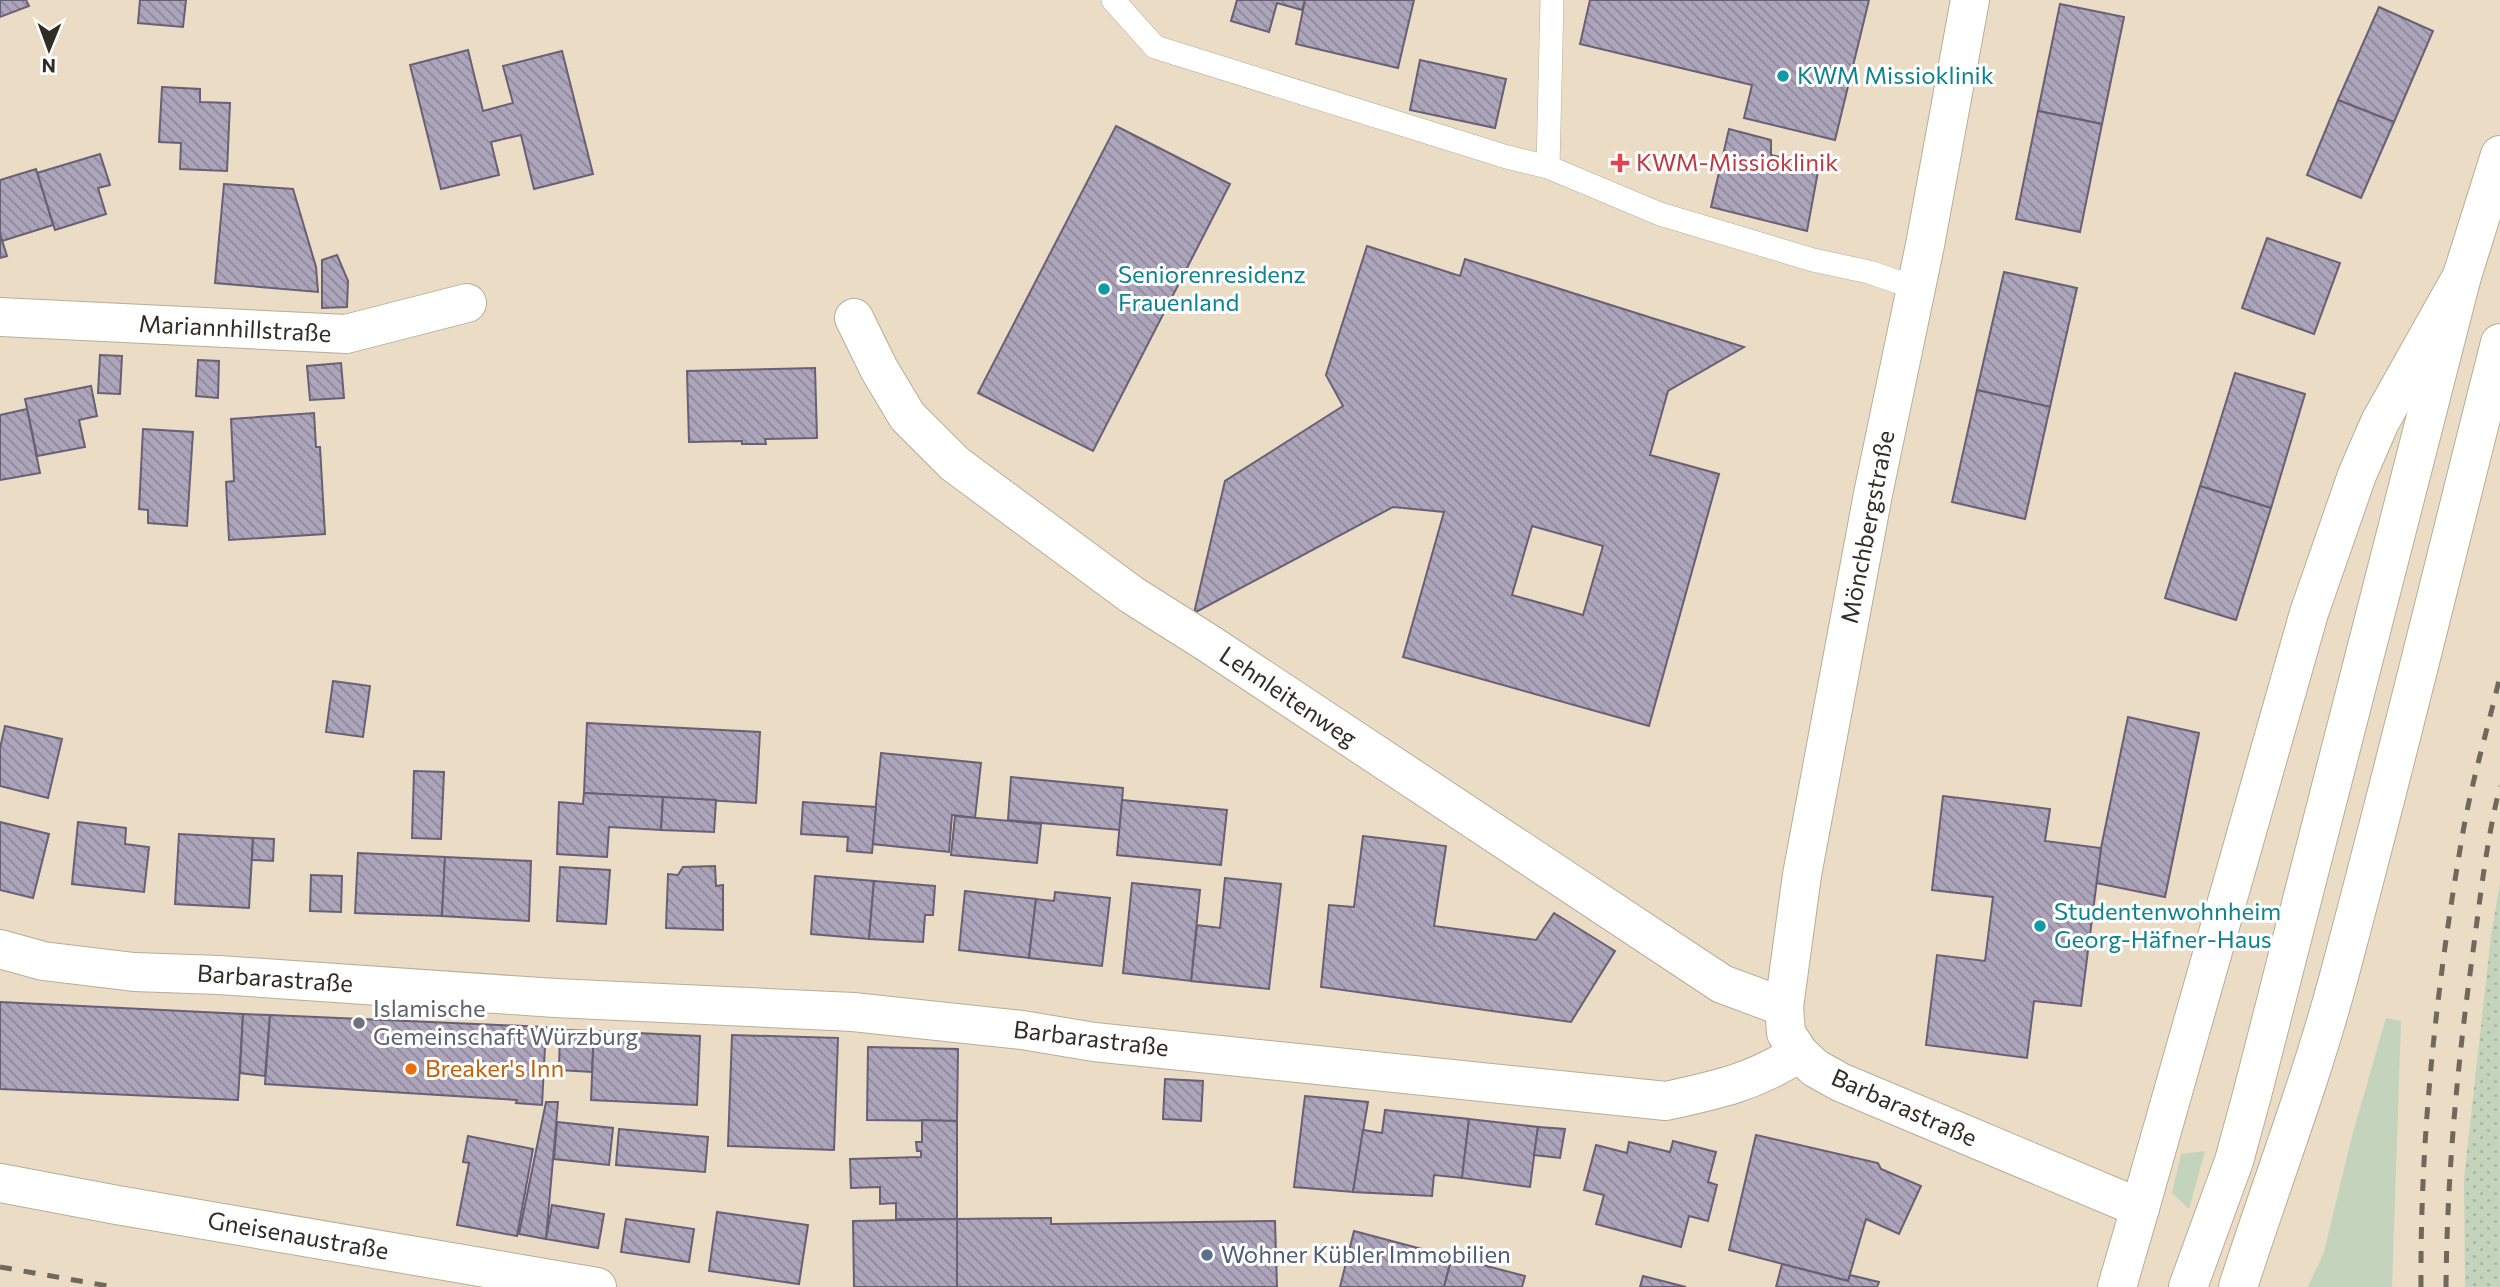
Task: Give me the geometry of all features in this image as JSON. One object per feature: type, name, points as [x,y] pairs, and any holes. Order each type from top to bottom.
[{"type":"main road","name":"Mönchbergstraße","points":[[1799,1053],[1786,1033],[1784,1007],[1804,862],[1970,0]]},
{"type":"main road","points":[[2188,1287],[2214,1218],[2252,1096],[2462,276],[2500,155]]},
{"type":"main road","points":[[2117,1287],[2309,613],[2357,475],[2380,422],[2462,276]]},
{"type":"main road","name":"Mariannhillstraße","points":[[0,317],[346,334],[467,303]]},
{"type":"main road","name":"Lehnleitenweg","points":[[854,318],[879,369],[907,416],[955,464],[1077,555],[1132,595],[1722,984],[1784,1007]]},
{"type":"main road","points":[[2238,1287],[2254,1233],[2301,1104],[2337,981],[2500,343]]},
{"type":"main road","name":"Barbarastraße","points":[[0,949],[43,961],[134,972],[219,975],[555,998],[853,1012],[1022,1030],[1094,1042],[1666,1101],[1724,1089],[1772,1070],[1799,1053],[1815,1068],[1840,1082],[2140,1208]]},
{"type":"main road","name":"Gneisenaustraße","points":[[0,1183],[597,1287]]},
{"type":"lane","points":[[1113,0],[1155,47],[1507,157],[1548,167],[1660,214],[1813,260],[1869,272],[1916,288]]},
{"type":"lane","points":[[1548,167],[1552,0]]},
{"type":"green space","points":[[2500,883],[2500,1287],[2465,1287],[2464,1179],[2491,936]]},
{"type":"green space","points":[[2386,1018],[2401,1021],[2392,1287],[2308,1287],[2324,1252],[2352,1136]]},
{"type":"green space","points":[[2205,1151],[2189,1209],[2172,1193],[2181,1154]]},
{"type":"building","points":[[0,0],[26,0],[29,6],[0,17]]},
{"type":"building","points":[[140,0],[186,0],[183,27],[138,23]]},
{"type":"building","points":[[1237,0],[1305,0],[1302,10],[1277,3],[1269,32],[1231,21]]},
{"type":"building","points":[[1305,0],[1414,0],[1398,68],[1296,44]]},
{"type":"building","name":"KWM Missioklinik","points":[[1590,0],[1869,0],[1835,140],[1744,118],[1752,85],[1580,44]]},
{"type":"building","points":[[2060,4],[2124,17],[2102,124],[2038,111]]},
{"type":"building","points":[[2379,7],[2433,31],[2394,122],[2338,100]]},
{"type":"building","points":[[468,50],[483,111],[513,103],[503,66],[562,51],[593,174],[534,189],[521,135],[491,142],[499,175],[441,189],[410,65]]},
{"type":"building","points":[[1420,60],[1506,79],[1495,128],[1410,110]]},
{"type":"building","points":[[162,87],[200,89],[200,102],[230,103],[227,171],[180,169],[181,143],[159,142]]},
{"type":"building","points":[[2338,100],[2394,122],[2361,198],[2307,175]]},
{"type":"building","points":[[2038,111],[2102,124],[2080,232],[2016,219]]},
{"type":"building","name":"Seniorenresidenz Frauenland","points":[[1116,126],[1230,184],[1093,451],[978,393]]},
{"type":"building","points":[[1729,129],[1771,140],[1771,155],[1819,166],[1807,231],[1711,207]]},
{"type":"building","points":[[100,154],[110,185],[98,188],[106,214],[55,230],[37,173]]},
{"type":"building","points":[[36,169],[53,225],[2,241],[0,180]]},
{"type":"building","points":[[224,184],[293,189],[316,267],[318,292],[215,283]]},
{"type":"building","points":[[0,234],[7,256],[0,258]]},
{"type":"building","points":[[2267,238],[2340,263],[2314,334],[2242,308]]},
{"type":"building","points":[[1367,246],[1460,276],[1465,259],[1744,347],[1668,391],[1650,455],[1719,474],[1649,726],[1403,657],[1444,512],[1393,507],[1194,613],[1225,481],[1343,406],[1326,375]],"holes":[[[1532,526],[1603,546],[1583,615],[1512,595]]]},
{"type":"building","points":[[337,255],[348,281],[347,307],[322,308],[322,260]]},
{"type":"building","points":[[2004,272],[2077,288],[2050,407],[1977,390]]},
{"type":"building","points":[[100,355],[122,356],[120,394],[98,393]]},
{"type":"building","points":[[198,360],[219,361],[218,398],[196,396]]},
{"type":"building","points":[[341,363],[344,398],[310,400],[307,366]]},
{"type":"building","points":[[815,368],[817,438],[765,439],[766,444],[742,444],[742,441],[689,442],[687,371]]},
{"type":"building","points":[[2235,373],[2305,394],[2271,508],[2200,486]]},
{"type":"building","points":[[91,386],[97,416],[79,420],[85,447],[37,456],[25,399]]},
{"type":"building","points":[[1977,390],[2050,407],[2025,519],[1952,502]]},
{"type":"building","points":[[27,409],[40,473],[0,480],[0,415]]},
{"type":"building","points":[[314,413],[316,447],[320,447],[325,534],[229,540],[226,482],[234,481],[231,419]]},
{"type":"building","points":[[143,429],[193,432],[187,526],[148,523],[148,510],[139,509]]},
{"type":"building","points":[[2200,486],[2271,508],[2236,620],[2165,598]]},
{"type":"building","points":[[333,681],[370,686],[363,737],[326,732]]},
{"type":"building","points":[[2128,717],[2199,733],[2165,897],[2096,883]]},
{"type":"building","points":[[587,723],[760,732],[756,803],[584,793]]},
{"type":"building","points":[[5,726],[62,739],[48,798],[0,786],[0,748]]},
{"type":"building","points":[[881,753],[981,763],[975,818],[952,815],[949,852],[872,844]]},
{"type":"building","points":[[414,771],[444,772],[441,839],[412,838]]},
{"type":"building","points":[[1011,777],[1123,788],[1120,830],[1008,820]]},
{"type":"building","points":[[584,793],[663,797],[661,830],[609,827],[607,857],[557,854],[559,802],[583,804]]},
{"type":"building","name":"Studentenwohnheim Georg-Häfner-Haus","points":[[1943,796],[2050,809],[2045,841],[2101,848],[2081,1006],[2034,1001],[2027,1058],[1926,1045],[1937,955],[1985,961],[1993,897],[1932,890]]},
{"type":"building","points":[[663,797],[716,800],[714,832],[661,830]]},
{"type":"building","points":[[1122,800],[1227,810],[1221,865],[1117,855]]},
{"type":"building","points":[[803,802],[876,807],[872,853],[847,851],[848,837],[801,834]]},
{"type":"building","points":[[955,816],[1041,824],[1037,863],[951,855]]},
{"type":"building","points":[[0,822],[49,834],[33,898],[0,890]]},
{"type":"building","points":[[78,822],[126,828],[125,844],[149,847],[144,892],[72,884]]},
{"type":"building","points":[[179,834],[253,838],[249,908],[175,904]]},
{"type":"building","points":[[1363,836],[1446,846],[1434,926],[1536,940],[1554,913],[1615,951],[1571,1022],[1321,987],[1329,905],[1354,907]]},
{"type":"building","points":[[253,838],[274,839],[273,861],[252,860]]},
{"type":"building","points":[[358,853],[445,857],[442,916],[355,913]]},
{"type":"building","points":[[445,857],[531,861],[529,921],[442,916]]},
{"type":"building","points":[[715,866],[716,886],[723,885],[723,930],[666,928],[668,874],[678,875],[683,867]]},
{"type":"building","points":[[560,867],[610,870],[606,924],[557,921]]},
{"type":"building","points":[[311,875],[342,876],[341,912],[310,911]]},
{"type":"building","points":[[815,876],[874,881],[869,939],[811,934]]},
{"type":"building","points":[[1225,878],[1281,884],[1269,989],[1191,981],[1197,925],[1220,928]]},
{"type":"building","points":[[874,881],[935,886],[933,915],[925,915],[923,942],[869,939]]},
{"type":"building","points":[[1132,883],[1200,890],[1191,981],[1123,973]]},
{"type":"building","points":[[965,891],[1036,899],[1029,958],[959,950]]},
{"type":"building","points":[[1055,892],[1110,898],[1102,966],[1029,958],[1036,899],[1054,901]]},
{"type":"building","points":[[0,1002],[243,1014],[238,1100],[0,1089]]},
{"type":"building","points":[[243,1014],[270,1015],[265,1076],[240,1073]]},
{"type":"building","points":[[270,1015],[546,1027],[542,1105],[516,1103],[517,1100],[265,1084]]},
{"type":"building","points":[[560,1030],[594,1031],[592,1072],[559,1070]]},
{"type":"building","points":[[594,1031],[700,1036],[697,1105],[591,1100]]},
{"type":"building","points":[[732,1035],[838,1038],[834,1150],[728,1146]]},
{"type":"building","points":[[868,1047],[958,1049],[957,1121],[867,1120]]},
{"type":"building","points":[[1165,1079],[1203,1081],[1201,1121],[1163,1119]]},
{"type":"building","points":[[1305,1096],[1368,1102],[1353,1192],[1294,1187]]},
{"type":"building","points":[[546,1102],[558,1102],[546,1239],[519,1234]]},
{"type":"building","points":[[1385,1110],[1469,1119],[1462,1178],[1434,1175],[1432,1196],[1353,1192],[1363,1130],[1382,1133]]},
{"type":"building","points":[[1469,1119],[1538,1127],[1530,1187],[1462,1178]]},
{"type":"building","points":[[922,1120],[957,1121],[957,1219],[896,1219],[896,1203],[880,1204],[880,1187],[851,1188],[850,1159],[921,1157],[916,1142],[922,1142]]},
{"type":"building","points":[[557,1122],[613,1128],[609,1165],[554,1159]]},
{"type":"building","points":[[1538,1127],[1565,1129],[1560,1158],[1534,1155]]},
{"type":"building","points":[[619,1129],[708,1137],[705,1172],[616,1165]]},
{"type":"building","points":[[1756,1135],[1878,1163],[1881,1169],[1921,1186],[1899,1234],[1866,1219],[1848,1281],[1729,1250]]},
{"type":"building","points":[[468,1136],[533,1149],[517,1236],[457,1225],[469,1163],[463,1162]]},
{"type":"building","points":[[1673,1141],[1716,1152],[1708,1182],[1717,1185],[1708,1221],[1689,1216],[1681,1247],[1596,1224],[1604,1195],[1584,1190],[1596,1145],[1627,1153],[1629,1142],[1670,1152]]},
{"type":"building","points":[[552,1205],[604,1214],[598,1248],[546,1239]]},
{"type":"building","points":[[717,1212],[808,1225],[799,1284],[709,1271]]},
{"type":"building","points":[[1051,1218],[1051,1224],[1275,1221],[1277,1287],[957,1287],[957,1219]]},
{"type":"building","points":[[626,1219],[694,1229],[689,1262],[621,1252]]},
{"type":"building","points":[[957,1219],[957,1287],[854,1287],[853,1221]]},
{"type":"building","points":[[1354,1231],[1452,1257],[1444,1287],[1340,1287]]},
{"type":"building","points":[[1452,1257],[1525,1276],[1522,1287],[1444,1287]]},
{"type":"building","points":[[1782,1264],[1848,1281],[1850,1275],[1879,1282],[1877,1287],[1776,1287]]},
{"type":"building","points":[[1643,1276],[1686,1287],[1640,1287]]},
{"type":"railway","points":[[2421,1287],[2423,1172],[2445,945],[2467,812],[2500,676]]},
{"type":"railway","points":[[2446,1287],[2451,1164],[2462,1041],[2484,872],[2500,786]]},
{"type":"railway","points":[[0,1267],[114,1287]]},
{"type":"place","name":"KWM Missioklinik","points":[[1783,76]]},
{"type":"place","name":"KWM-Missioklinik","points":[[1620,163]]},
{"type":"place","name":"Seniorenresidenz Frauenland","points":[[1104,289]]},
{"type":"place","name":"Studentenwohnheim Georg-Häfner-Haus","points":[[2040,926]]},
{"type":"place","name":"Islamische Gemeinschaft Würzburg","points":[[359,1023]]},
{"type":"place","name":"Breaker's Inn","points":[[411,1069]]},
{"type":"place","name":"Wohner Kübler Immobilien","points":[[1207,1255]]}]
